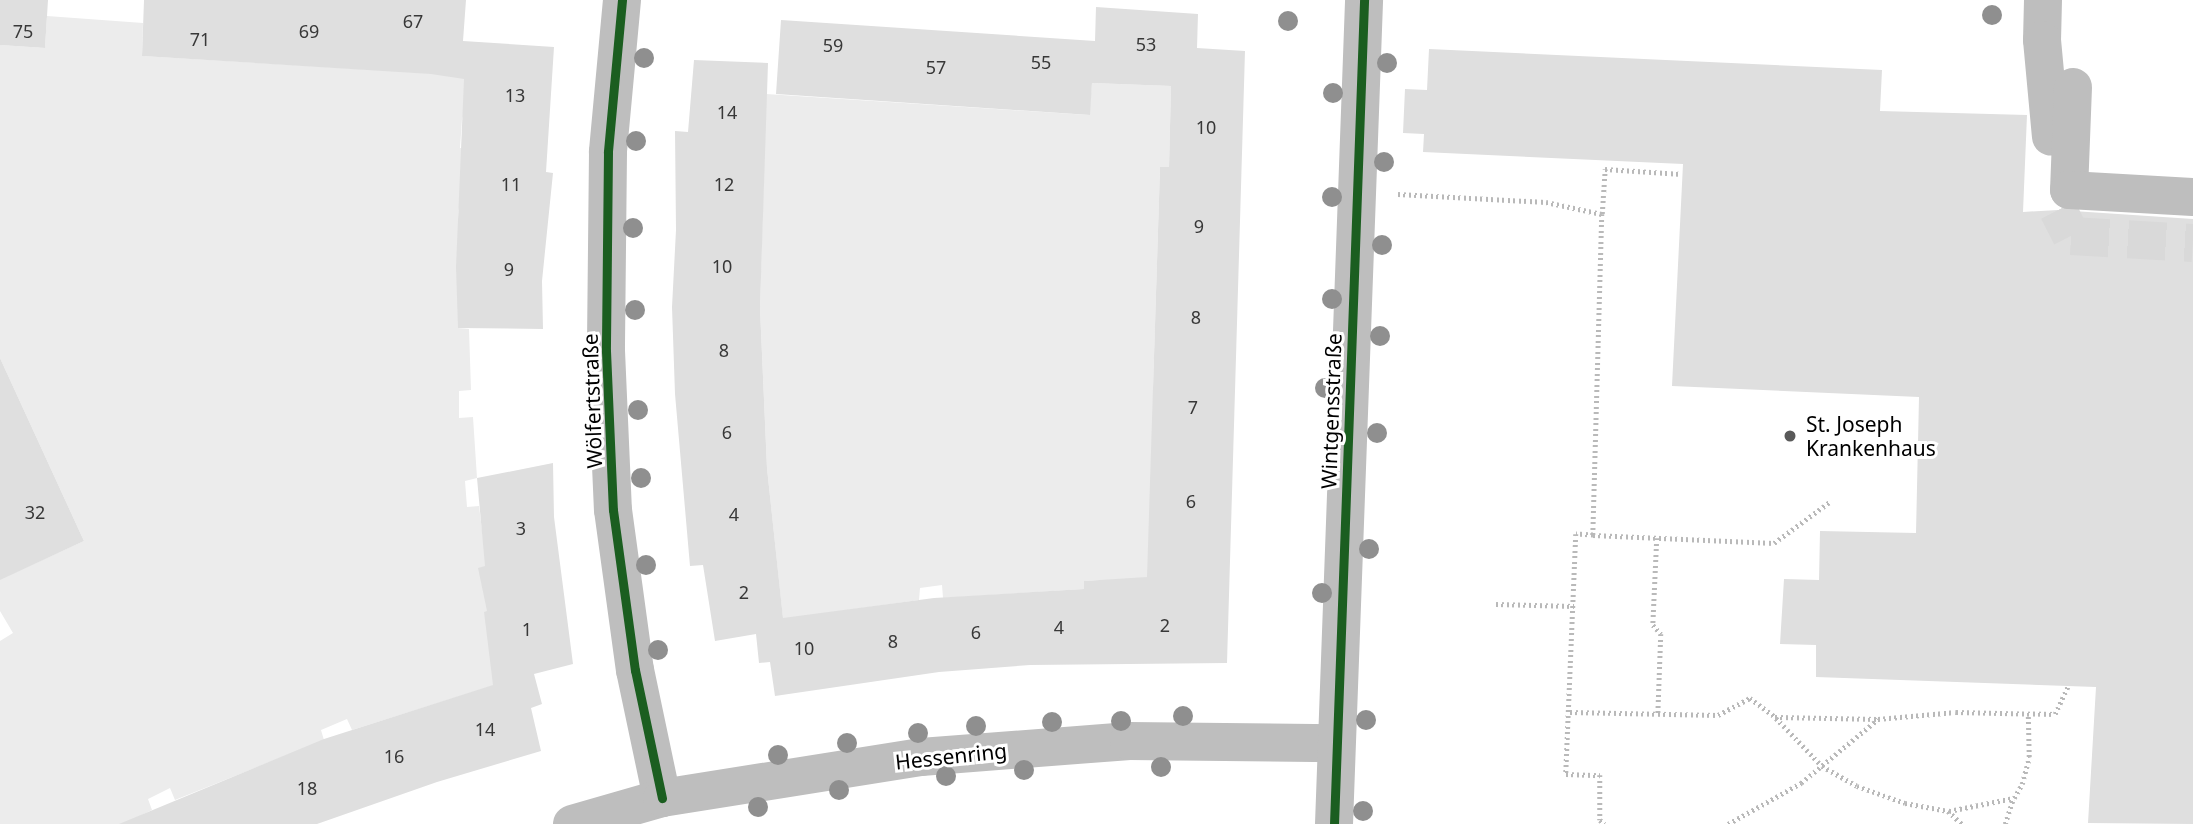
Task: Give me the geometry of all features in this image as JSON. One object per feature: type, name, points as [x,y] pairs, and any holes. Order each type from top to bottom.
[{"type":"street","name":"Wölfertstraße","points":[[622,0],[608,152],[606,351],[612,483],[635,670],[662,798]]},
{"type":"street","name":"Wintgensstraße","points":[[1334,824],[1364,0]]},
{"type":"street","points":[[2043,0],[2042,40],[2057,210]]},
{"type":"street","points":[[2073,87],[2069,190],[2193,197]]},
{"type":"street","name":"Hessenring","points":[[572,824],[662,798],[935,756],[1129,741],[1336,743]]},
{"type":"path","points":[[1593,535],[1605,169],[1682,174]]},
{"type":"path","points":[[1390,194],[1546,202],[1602,214]]},
{"type":"path","points":[[1605,824],[1600,820],[1600,775],[1566,774],[1576,534],[1774,543],[1831,501]]},
{"type":"path","points":[[1657,538],[1653,625],[1661,634],[1658,713]]},
{"type":"path","points":[[1496,604],[1574,606]]},
{"type":"path","points":[[1776,717],[1878,719],[1956,712],[2055,714],[2068,686]]},
{"type":"path","points":[[1570,712],[1718,715],[1750,698],[1776,717],[1822,766],[1857,786],[1905,803],[1948,811],[2014,798]]},
{"type":"path","points":[[2005,824],[2022,784],[2029,757],[2028,713]]},
{"type":"path","points":[[1728,824],[1801,783],[1878,719]]},
{"type":"path","points":[[1948,811],[1962,824]]},
{"type":"shaded area","points":[[47,16],[143,23],[142,56],[477,76],[462,119],[460,148],[472,149],[458,212],[458,328],[469,329],[471,390],[459,391],[459,418],[473,417],[477,478],[465,481],[467,507],[479,506],[501,683],[352,730],[347,719],[321,730],[324,740],[175,800],[170,788],[148,799],[152,810],[123,824],[0,824],[0,641],[13,633],[0,611],[0,575],[16,572],[84,541],[0,358],[0,45],[45,48]]},
{"type":"shaded area","points":[[1092,83],[1171,86],[1169,167],[1160,167],[1153,389],[1162,588],[1100,580],[1084,581],[1084,589],[943,598],[942,585],[920,588],[919,600],[783,619],[767,468],[760,308],[766,94],[1089,115]]},
{"type":"building","points":[[0,0],[48,0],[45,48],[0,45]]},
{"type":"building","points":[[144,0],[466,0],[463,41],[554,47],[546,172],[553,173],[542,281],[543,329],[458,328],[456,267],[464,79],[431,74],[142,56]]},
{"type":"building","points":[[1096,7],[1198,14],[1197,48],[1245,51],[1227,663],[1030,665],[939,672],[775,696],[770,662],[759,663],[756,634],[715,641],[703,565],[690,566],[675,394],[672,307],[676,230],[675,131],[688,132],[694,60],[768,63],[760,308],[767,468],[783,618],[934,598],[1084,589],[1084,581],[1147,577],[1160,167],[1169,167],[1171,86],[1092,83],[1090,115],[776,94],[781,20],[1095,41]]},
{"type":"building","points":[[1429,49],[1882,70],[1880,111],[2027,115],[2023,212],[2058,210],[2193,219],[2193,824],[2088,823],[2096,687],[1816,677],[1816,645],[1780,644],[1784,579],[1819,580],[1820,531],[1916,533],[1919,397],[1672,386],[1683,164],[1423,152],[1424,134],[1403,133],[1405,89],[1427,90]]},
{"type":"building","points":[[0,358],[84,541],[0,580]]},
{"type":"building","points":[[553,463],[554,517],[573,664],[534,674],[542,704],[531,708],[541,751],[437,782],[317,824],[119,824],[324,739],[493,685],[484,612],[487,611],[478,568],[485,566],[477,478]]},
{"type":"tunnel","points":[[2058,210],[2071,236],[2193,243]]},
{"type":"cycle path","points":[[622,0],[608,152],[606,351],[613,510],[635,670],[662,798]]},
{"type":"cycle path","points":[[1334,824],[1364,0]]},
{"type":"place","name":"St. Joseph Krankenhaus","points":[[1790,436]]}]
